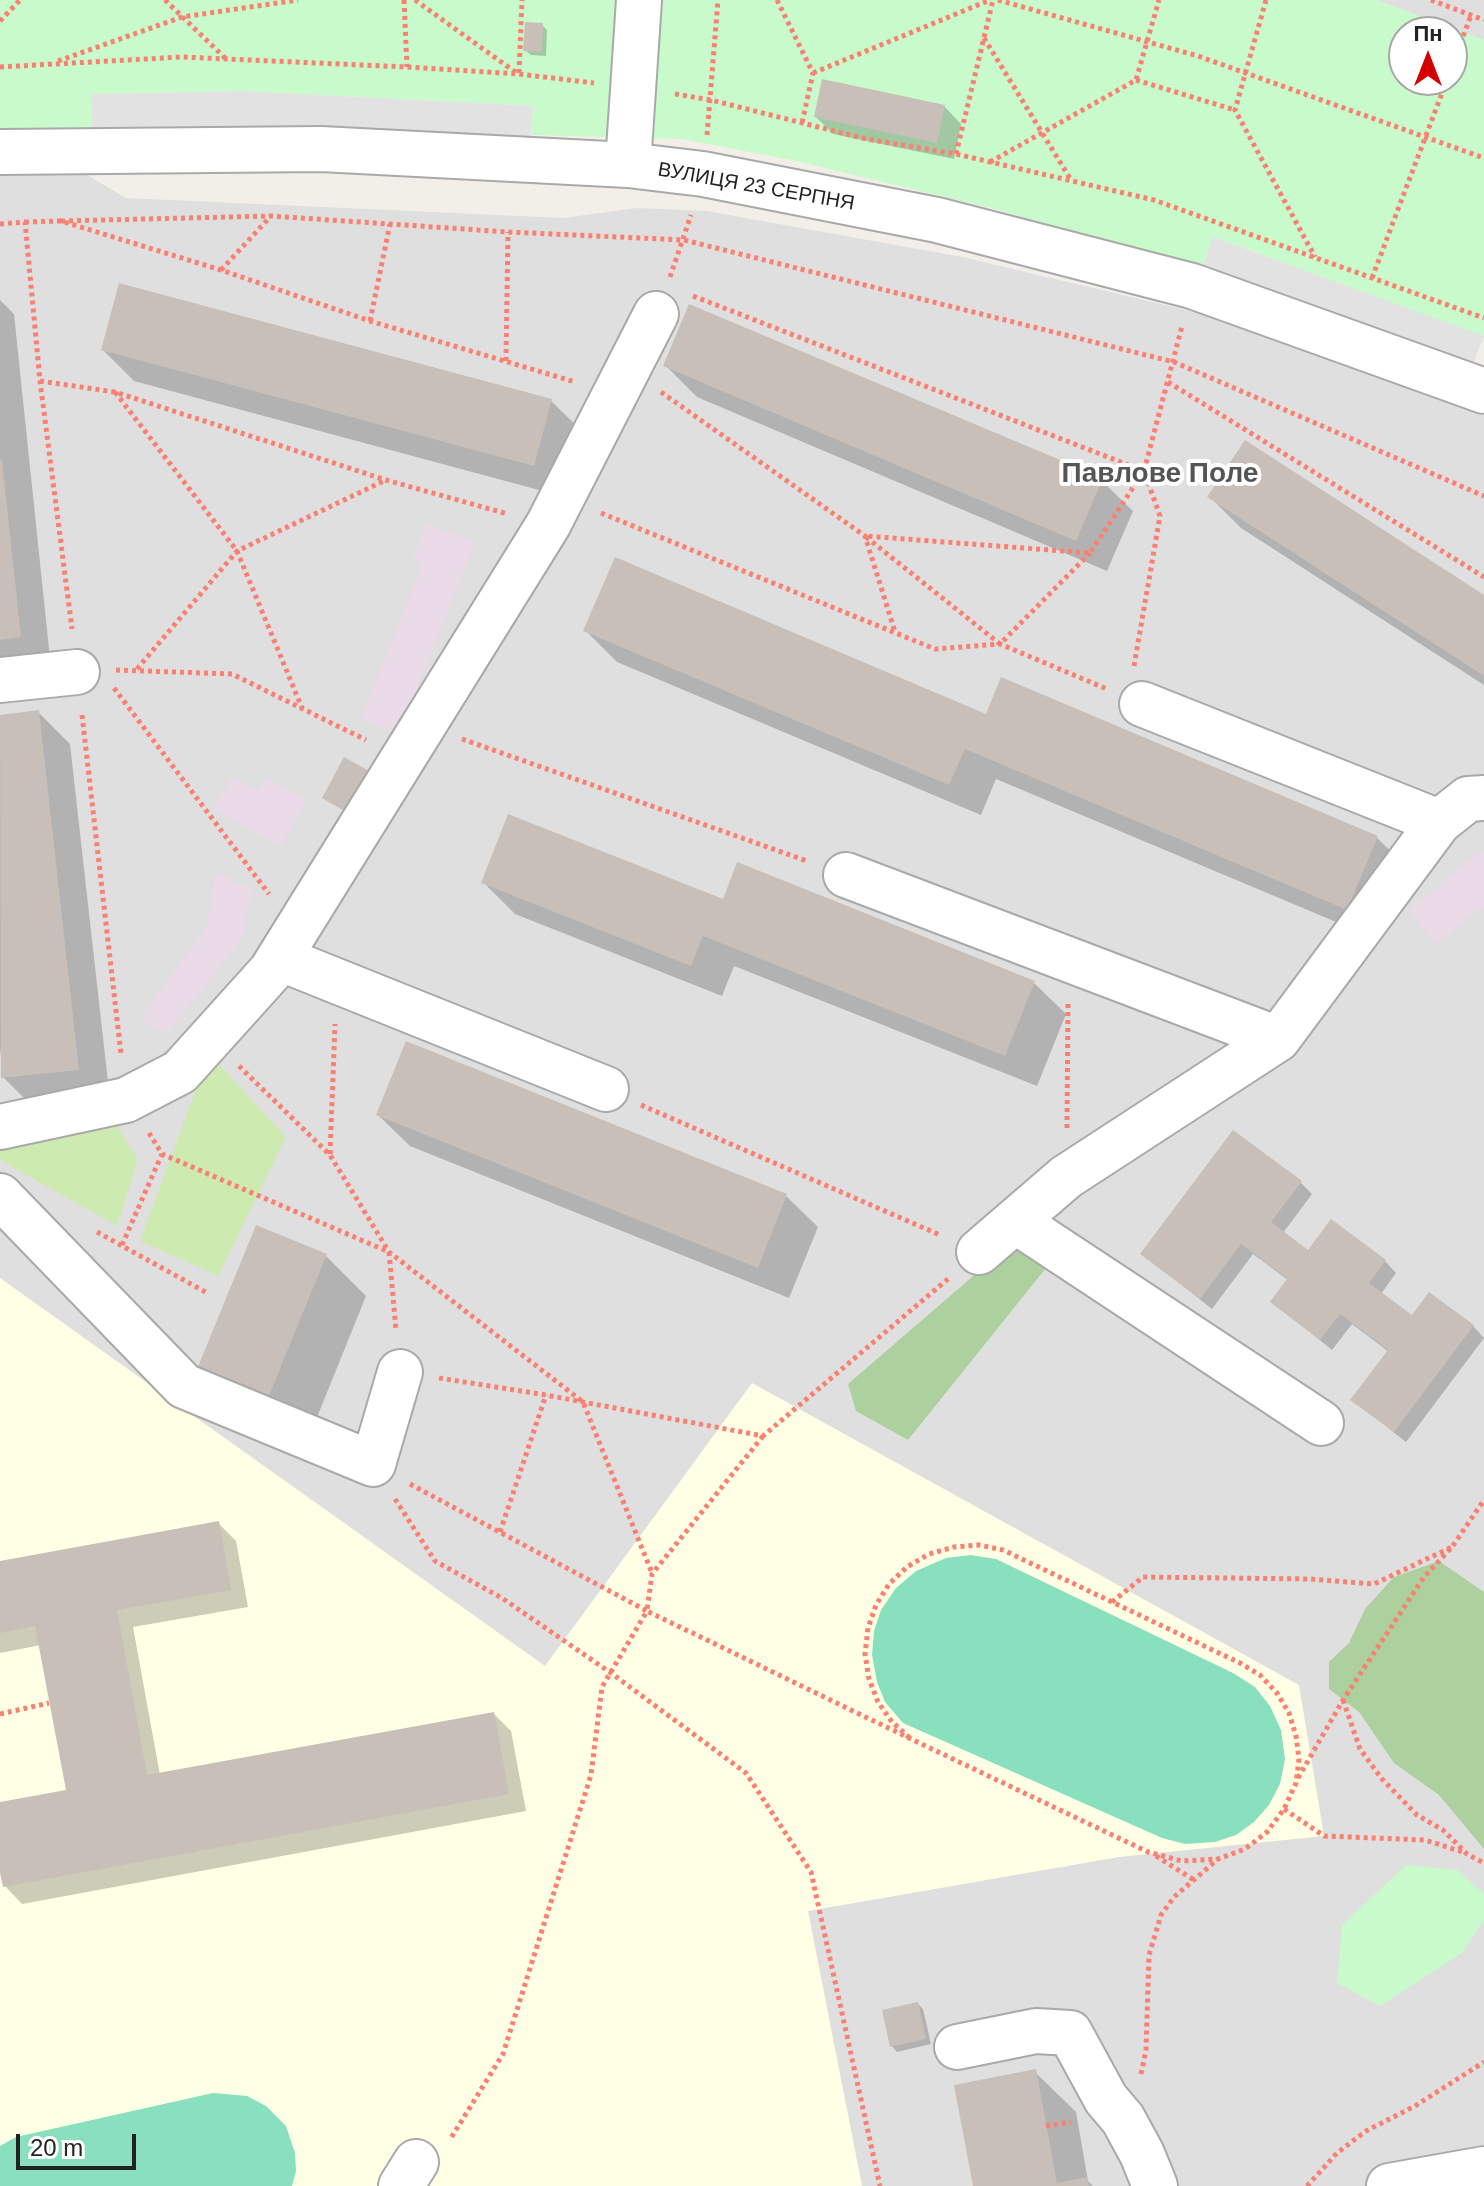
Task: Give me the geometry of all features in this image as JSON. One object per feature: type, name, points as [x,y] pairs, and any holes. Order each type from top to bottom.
[{"type":"street","points":[[628,165],[639,0]]},
{"type":"street","name":"ВУЛИЦЯ 23 СЕРПНЯ","points":[[0,152],[321,149],[628,165],[703,174],[937,220],[1192,286],[1484,391]]},
{"type":"street","points":[[0,1127],[126,1100],[180,1072],[271,971],[555,511],[623,378],[669,303]]},
{"type":"street","points":[[0,680],[89,671]]},
{"type":"street","points":[[1135,701],[1439,822]]},
{"type":"street","points":[[979,1252],[1066,1177],[1278,1039],[1439,822],[1468,799],[1484,798]]},
{"type":"street","points":[[846,875],[1278,1039]]},
{"type":"street","points":[[287,944],[337,981],[606,1089]]},
{"type":"street","points":[[0,1196],[184,1386],[373,1464],[400,1372]]},
{"type":"street","points":[[1015,1221],[1321,1423]]},
{"type":"street","points":[[957,2047],[1036,2031],[1070,2033],[1106,2099],[1123,2119],[1155,2186]]},
{"type":"street","points":[[1389,2186],[1484,2169]]},
{"type":"path","points":[[0,21],[20,0]]},
{"type":"path","points":[[165,0],[226,59]]},
{"type":"path","points":[[50,64],[182,17],[298,0]]},
{"type":"path","points":[[404,0],[407,67]]},
{"type":"path","points":[[415,0],[519,74],[522,0]]},
{"type":"path","points":[[777,0],[813,73],[802,123]]},
{"type":"path","points":[[813,73],[993,0],[1246,72],[1484,158]]},
{"type":"path","points":[[956,154],[993,0]]},
{"type":"path","points":[[989,162],[1136,80],[1159,0]]},
{"type":"path","points":[[1235,110],[1266,0]]},
{"type":"path","points":[[1431,0],[1484,20]]},
{"type":"path","points":[[1468,23],[1471,15]]},
{"type":"path","points":[[984,38],[1071,181]]},
{"type":"path","points":[[1136,80],[1235,110],[1315,257]]},
{"type":"path","points":[[1372,278],[1441,96]]},
{"type":"path","points":[[221,270],[271,216]]},
{"type":"path","points":[[25,222],[271,216],[684,240],[1174,362],[1484,496]]},
{"type":"path","points":[[61,221],[221,270],[370,321],[506,361],[648,383],[865,536],[1000,644],[1135,701],[1160,516],[1144,471]]},
{"type":"path","points":[[370,321],[390,224]]},
{"type":"path","points":[[506,361],[508,232]]},
{"type":"path","points":[[40,381],[115,392],[386,480],[555,511],[935,649],[1000,644],[1090,553],[1144,471],[1192,286]]},
{"type":"path","points":[[669,303],[1144,471]]},
{"type":"path","points":[[1168,382],[1484,577]]},
{"type":"path","points":[[115,392],[237,551],[302,708]]},
{"type":"path","points":[[136,670],[237,551],[386,480]]},
{"type":"path","points":[[865,536],[1090,553]]},
{"type":"path","points":[[865,536],[896,633]]},
{"type":"path","points":[[89,671],[232,674],[302,708],[846,875]]},
{"type":"path","points":[[89,671],[287,944]]},
{"type":"path","points":[[1066,1177],[1069,960]]},
{"type":"path","points":[[330,1155],[337,981]]},
{"type":"path","points":[[210,1038],[330,1155],[389,1252],[400,1372],[546,1395],[763,1436]]},
{"type":"path","points":[[606,1089],[979,1252],[763,1436],[652,1574]]},
{"type":"path","points":[[126,1100],[162,1154],[389,1252],[583,1402],[652,1574],[647,1611],[602,1687],[591,1775],[503,2054],[421,2165]]},
{"type":"path","points":[[122,1245],[162,1154]]},
{"type":"path","points":[[95,1231],[209,1294]]},
{"type":"path","points":[[500,1532],[546,1395]]},
{"type":"path","points":[[373,1464],[647,1611],[1148,1852],[1194,1880]]},
{"type":"path","points":[[373,1464],[435,1561],[502,1598],[611,1673],[746,1773],[811,1872],[880,2186]]},
{"type":"path","points":[[1148,1852],[1182,1861],[1218,1859],[1245,1849],[1267,1832],[1284,1809],[1343,1700],[1424,1577],[1452,1547],[1484,1500]]},
{"type":"path","points":[[911,1739],[892,1722],[878,1702],[869,1679],[865,1654],[868,1628],[876,1605],[889,1584],[907,1567],[929,1554],[954,1547],[979,1545],[1003,1550],[1260,1675],[1277,1693],[1289,1713],[1299,1759],[1296,1783]]},
{"type":"path","points":[[1112,1602],[1143,1577],[1310,1579],[1374,1584],[1452,1547]]},
{"type":"path","points":[[1343,1700],[1360,1749],[1382,1779],[1417,1815],[1443,1830],[1467,1854]]},
{"type":"path","points":[[0,1714],[49,1703]]},
{"type":"path","points":[[1284,1809],[1324,1836],[1425,1840],[1484,1863]]},
{"type":"path","points":[[1123,2119],[1138,2090],[1146,2050],[1149,1955],[1161,1915],[1174,1897],[1218,1859]]},
{"type":"path","points":[[1307,2186],[1337,2153],[1366,2131],[1415,2106],[1484,2062]]},
{"type":"shaded area","points":[[1376,0],[1484,0],[1484,40],[1468,34],[1468,16],[1419,16]]},
{"type":"shaded area","points":[[244,91],[533,106],[530,142],[244,127],[92,132],[91,94]]},
{"type":"shaded area","points":[[60,159],[126,198],[563,218],[637,208],[707,211],[962,257],[1203,314],[1484,416],[1484,2186],[0,2186],[0,165]]},
{"type":"shaded area","points":[[1213,237],[1484,336],[1470,371],[1201,271]]},
{"type":"shaded area","points":[[427,523],[474,543],[398,734],[361,719],[423,564],[413,559]]},
{"type":"shaded area","points":[[232,776],[259,791],[267,778],[306,799],[281,846],[214,810]]},
{"type":"shaded area","points":[[1484,849],[1484,905],[1436,944],[1409,910]]},
{"type":"shaded area","points":[[216,873],[252,889],[241,940],[167,1033],[140,1019],[206,928]]},
{"type":"shaded area","points":[[0,1278],[545,1666],[752,1383],[1299,1685],[1324,1836],[1119,1857],[808,1911],[862,2186],[0,2186]]},
{"type":"green space","points":[[0,0],[1376,0],[1419,16],[1388,16],[1388,96],[1468,96],[1468,34],[1484,40],[1484,337],[1214,237],[1201,271],[999,210],[796,161],[682,139],[531,135],[533,106],[244,91],[91,94],[92,132],[0,135]]},
{"type":"green space","points":[[209,1054],[286,1137],[218,1276],[140,1241]]},
{"type":"green space","points":[[112,1119],[138,1159],[117,1226],[0,1160],[0,1142]]},
{"type":"green space","points":[[1015,1240],[1050,1263],[908,1440],[856,1411],[848,1384]]},
{"type":"green space","points":[[970,1555],[996,1559],[1233,1673],[1255,1687],[1270,1706],[1281,1730],[1285,1759],[1280,1784],[1269,1805],[1254,1822],[1236,1835],[1215,1842],[1185,1844],[1162,1838],[903,1723],[885,1702],[877,1682],[872,1655],[874,1631],[881,1610],[896,1588],[916,1571],[946,1558]]},
{"type":"green space","points":[[1439,1561],[1484,1592],[1484,1849],[1439,1795],[1394,1763],[1359,1712],[1329,1689],[1329,1662],[1349,1643],[1365,1609],[1394,1577]]},
{"type":"green space","points":[[1406,1865],[1457,1870],[1484,1894],[1484,1920],[1462,1953],[1380,2006],[1337,1983],[1342,1925]]},
{"type":"green space","points":[[213,2093],[247,2096],[266,2106],[286,2126],[295,2153],[296,2171],[292,2186],[0,2186],[0,2146],[16,2137]]},
{"type":"building","points":[[525,22],[543,23],[542,52],[523,51]]},
{"type":"building","points":[[822,79],[945,105],[937,143],[814,117]]},
{"type":"building","points":[[119,283],[552,399],[534,466],[101,350]]},
{"type":"building","points":[[689,304],[1103,478],[1076,541],[663,366]]},
{"type":"building","points":[[1245,440],[1484,595],[1484,676],[1207,497]]},
{"type":"building","points":[[0,460],[21,637],[0,640]]},
{"type":"building","points":[[615,557],[986,714],[1001,677],[1378,836],[1347,910],[965,749],[949,785],[583,631]]},
{"type":"building","points":[[39,710],[79,1070],[1,1078],[0,715]]},
{"type":"building","points":[[344,757],[371,772],[348,813],[322,798]]},
{"type":"building","points":[[508,814],[723,899],[737,862],[1035,981],[1005,1056],[703,936],[691,966],[481,883]]},
{"type":"building","points":[[406,1041],[787,1194],[758,1268],[376,1115]]},
{"type":"building","points":[[1233,1130],[1302,1181],[1271,1222],[1308,1250],[1331,1219],[1386,1260],[1369,1283],[1412,1315],[1429,1292],[1474,1325],[1394,1432],[1350,1400],[1388,1350],[1340,1314],[1320,1340],[1270,1302],[1287,1279],[1241,1244],[1200,1299],[1140,1254]]},
{"type":"building","points":[[256,1225],[327,1254],[266,1403],[195,1374]]},
{"type":"building","points":[[219,1521],[231,1590],[117,1610],[147,1775],[494,1712],[509,1794],[3,1887],[0,1873],[0,1802],[66,1790],[35,1626],[0,1633],[0,1561]]},
{"type":"building","points":[[918,2002],[926,2039],[890,2047],[882,2010]]},
{"type":"building","points":[[1036,2069],[1057,2183],[1087,2177],[1089,2186],[973,2186],[954,2085]]},
{"type":"district","name":"Павлове Поле","points":[[1160,474]]}]
